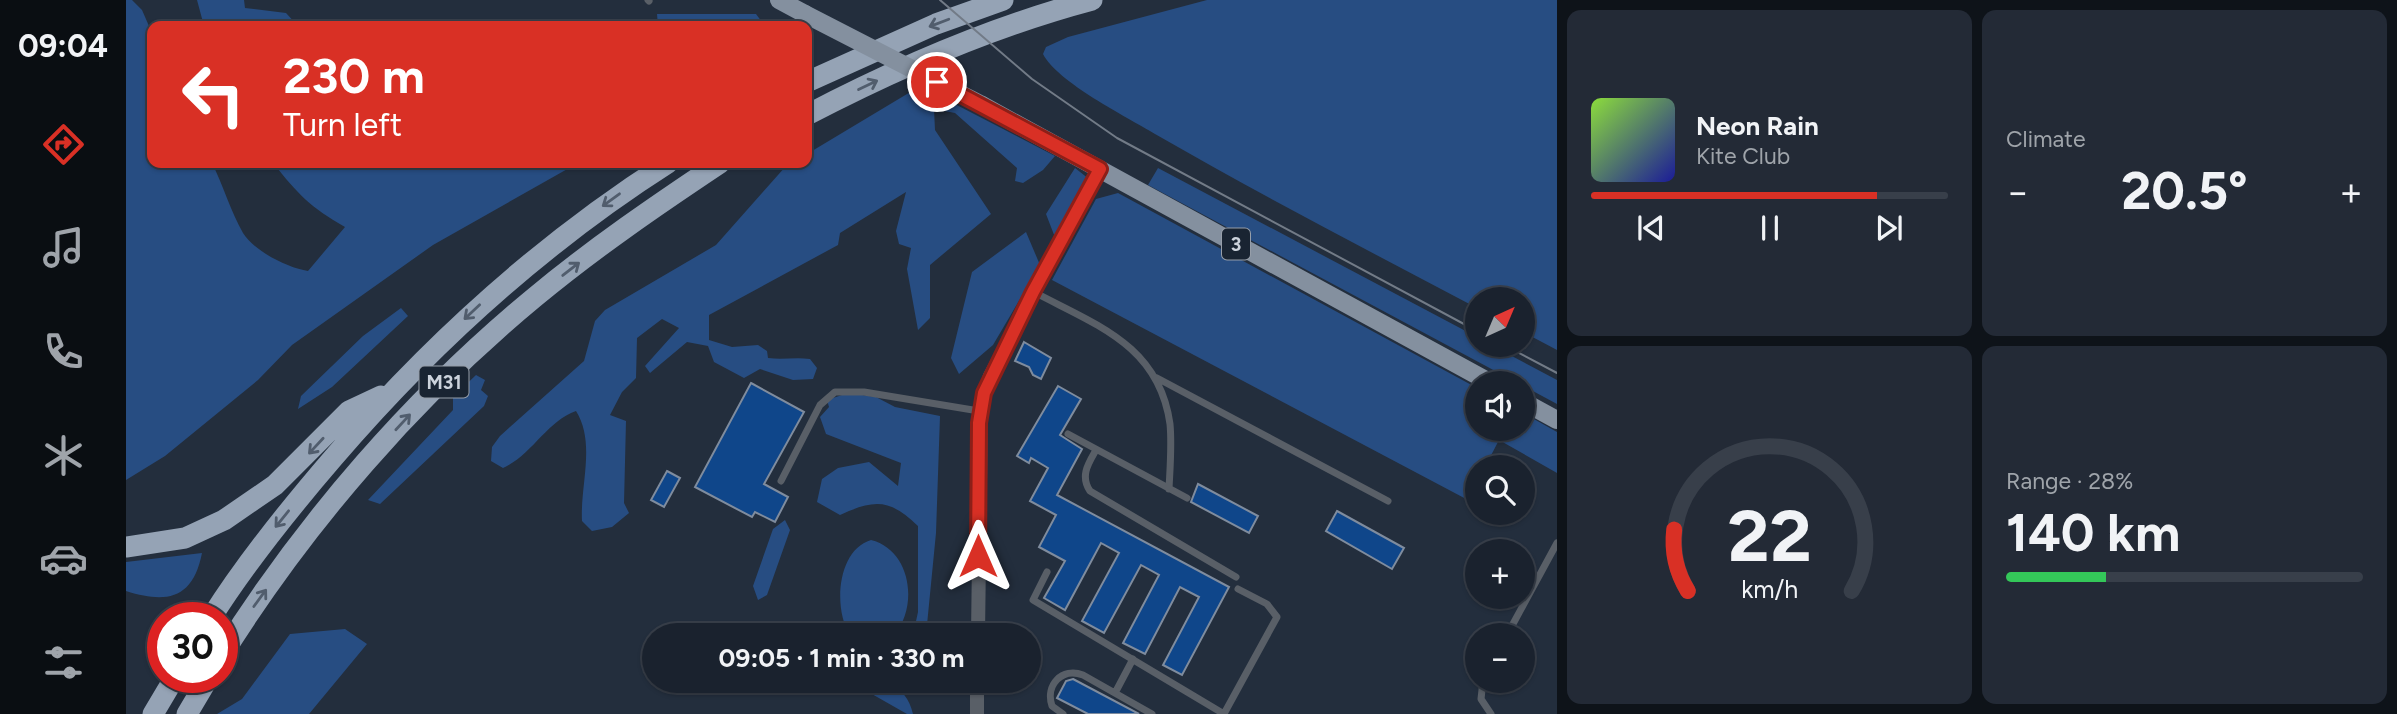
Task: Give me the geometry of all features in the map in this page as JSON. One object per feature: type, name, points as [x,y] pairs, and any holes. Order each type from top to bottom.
[{"type":"highway","points":[[812,80],[936,24],[1003,0]]},
{"type":"highway","points":[[812,113],[906,66],[960,44],[1092,0]]},
{"type":"highway","name":"M31","points":[[222,602],[275,527],[390,392],[473,310],[524,267],[622,192],[660,168]]},
{"type":"highway","name":"M31","points":[[238,632],[298,545],[413,412],[536,296],[640,217],[713,168]]},
{"type":"highway","points":[[126,547],[185,538],[224,520],[283,478],[349,411],[390,392]]},
{"type":"highway","points":[[153,714],[165,693]]},
{"type":"highway","points":[[187,714],[199,693]]},
{"type":"main road","name":"3","points":[[779,0],[982,105],[1469,371]]},
{"type":"main road","points":[[1535,408],[1557,420]]},
{"type":"street","points":[[978,623],[979,411],[990,376],[1100,169]]},
{"type":"street","points":[[978,693],[980,712]]},
{"type":"lane","points":[[1033,292],[1111,333],[1144,360],[1156,377],[1170,425],[1169,489]]},
{"type":"lane","points":[[1156,377],[1388,501]]},
{"type":"lane","points":[[781,481],[820,405],[835,393],[864,392],[979,411]]},
{"type":"lane","points":[[1068,435],[1187,498]]},
{"type":"lane","points":[[1096,450],[1084,472],[1090,491],[1236,577]]},
{"type":"lane","points":[[1514,623],[1557,543]]},
{"type":"lane","points":[[1047,572],[1033,600],[1225,713],[1277,617],[1267,604],[1238,589]]},
{"type":"lane","points":[[1115,693],[1133,659]]},
{"type":"lane","points":[[1063,714],[1052,706],[1050,695],[1054,681],[1066,674],[1077,673],[1152,714]]},
{"type":"lane","points":[[1482,693],[1481,699],[1491,714]]},
{"type":"shaded area","points":[[126,0],[132,0],[142,10],[147,22],[147,168],[214,168],[248,240],[272,258],[291,266],[308,271],[345,227],[305,199],[277,168],[569,168],[433,245],[292,345],[258,380],[165,456],[126,480]]},
{"type":"shaded area","points":[[197,0],[244,0],[245,8],[286,13],[293,21],[203,21]]},
{"type":"shaded area","points":[[1207,0],[1557,0],[1557,350],[1535,338],[1535,287],[1465,287],[1465,302],[1275,201],[1111,109],[1062,76],[1043,54],[1046,47],[1068,37]]},
{"type":"shaded area","points":[[657,14],[756,14],[761,21],[658,21]]},
{"type":"shaded area","points":[[917,88],[949,101],[1055,156],[1043,170],[1023,183],[1015,181],[1017,168],[955,113],[934,109],[935,130],[991,214],[930,265],[930,318],[918,330],[907,269],[911,248],[899,244],[896,231],[906,192],[840,233],[838,245],[709,315],[709,340],[732,347],[758,345],[767,351],[768,358],[810,359],[817,368],[813,379],[793,380],[760,369],[744,378],[714,362],[708,346],[687,342],[650,373],[645,366],[679,328],[662,319],[637,338],[636,378],[622,392],[610,415],[626,421],[624,503],[629,513],[612,527],[592,531],[582,521],[586,450],[582,423],[576,411],[556,422],[523,455],[503,468],[491,461],[492,447],[500,436],[584,361],[595,321],[605,310],[716,245],[784,168],[812,168],[812,151]]},
{"type":"shaded area","points":[[1075,168],[1089,179],[1056,240],[1046,214]]},
{"type":"shaded area","points":[[1158,168],[1465,331],[1465,355],[1148,185]]},
{"type":"shaded area","points":[[1118,193],[1465,381],[1465,441],[1498,441],[1491,455],[1465,455],[1465,498],[1052,280],[1096,199]]},
{"type":"shaded area","points":[[1026,232],[1040,265],[993,345],[959,374],[951,358],[972,272]]},
{"type":"shaded area","points":[[401,308],[408,316],[332,387],[298,409],[301,396],[363,336]]},
{"type":"shaded area","points":[[1469,357],[1514,357],[1557,380],[1557,404],[1535,392],[1535,371],[1495,371]]},
{"type":"shaded area","points":[[476,375],[485,380],[481,390],[488,396],[484,406],[380,504],[368,500],[453,410],[453,397]]},
{"type":"shaded area","points":[[848,393],[876,397],[895,407],[940,416],[936,533],[927,623],[916,623],[918,612],[918,526],[899,511],[882,504],[863,506],[840,515],[817,502],[822,479],[838,468],[869,462],[898,486],[901,463],[826,434],[820,417],[829,407],[827,400]]},
{"type":"shaded area","points":[[1535,420],[1557,432],[1557,473],[1535,460],[1535,455],[1525,455],[1501,441],[1535,441]]},
{"type":"shaded area","points":[[785,520],[790,530],[767,595],[758,600],[753,586],[773,529]]},
{"type":"shaded area","points":[[871,540],[884,546],[895,555],[902,567],[907,580],[908,595],[902,623],[845,623],[841,611],[841,582],[851,555]]},
{"type":"shaded area","points":[[202,553],[192,580],[185,589],[176,594],[154,597],[126,591],[126,562]]},
{"type":"shaded area","points":[[345,629],[367,644],[309,714],[217,714],[242,699],[290,634]]},
{"type":"shaded area","points":[[870,693],[903,693],[913,714],[907,714]]},
{"type":"building","points":[[1024,342],[1051,358],[1041,379],[1033,375],[1029,367],[1015,361]]},
{"type":"building","points":[[751,383],[804,412],[764,484],[788,497],[775,522],[755,512],[752,517],[695,487]]},
{"type":"building","points":[[1058,386],[1081,399],[1060,435],[1082,449],[1057,495],[1229,587],[1182,675],[1163,665],[1199,597],[1180,587],[1145,654],[1123,643],[1159,575],[1141,565],[1104,633],[1082,621],[1119,553],[1101,543],[1065,610],[1044,598],[1065,561],[1039,547],[1056,515],[1030,501],[1048,468],[1031,458],[1029,463],[1017,456]]},
{"type":"building","points":[[667,471],[680,478],[664,507],[651,500]]},
{"type":"building","points":[[1198,484],[1258,516],[1249,533],[1191,502]]},
{"type":"building","points":[[1337,511],[1404,548],[1392,569],[1326,531]]},
{"type":"building","points":[[1073,679],[1139,714],[1088,714],[1057,698],[1066,681]]},
{"type":"tram line","points":[[940,0],[1032,79],[1117,138],[1465,325]]},
{"type":"tram line","points":[[1527,357],[1557,373]]},
{"type":"route","points":[[937,82],[1100,169],[1033,292],[984,393],[979,411],[978,556]]}]
